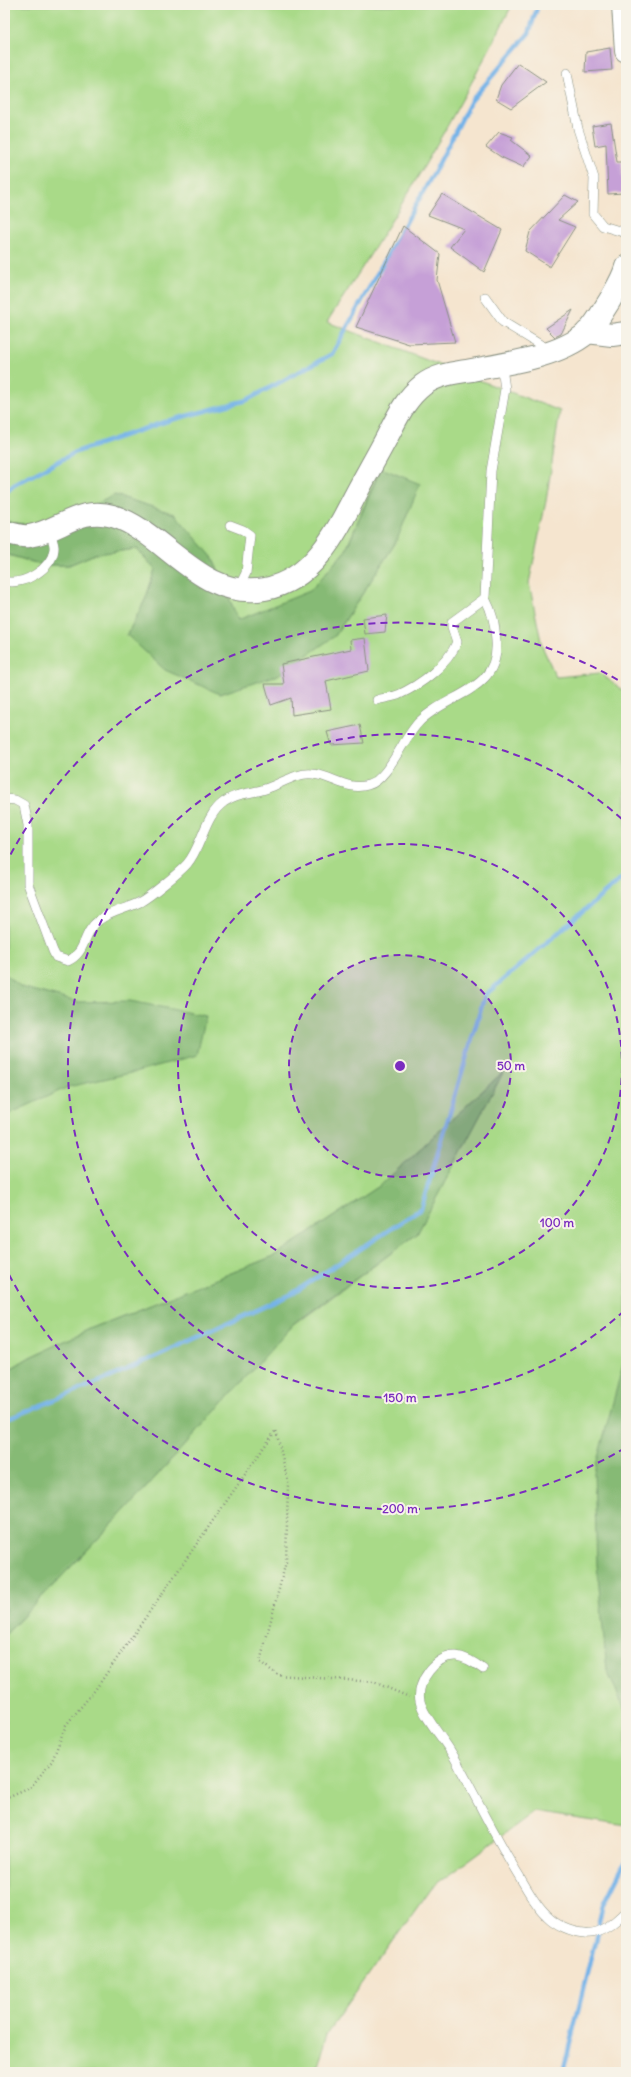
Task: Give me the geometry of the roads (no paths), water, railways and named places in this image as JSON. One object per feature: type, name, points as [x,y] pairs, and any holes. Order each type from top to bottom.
[{"type":"street","points":[[623,5],[626,51]]},
{"type":"street","points":[[5,532],[27,536],[49,531],[70,519],[90,513],[112,516],[135,525],[174,557],[209,580],[238,589],[265,589],[293,579],[316,560],[336,534],[404,404],[424,385],[442,374],[498,365],[552,352],[568,345],[587,332],[602,314],[626,267]]},
{"type":"street","points":[[587,332],[612,335],[626,333]]},
{"type":"lane","points":[[567,73],[578,129],[594,178],[593,214],[604,226],[626,233]]},
{"type":"lane","points":[[484,297],[503,322],[552,352]]},
{"type":"lane","points":[[5,799],[15,800],[24,805],[28,825],[28,884],[53,951],[56,956],[68,961],[76,957],[82,947],[84,938],[98,921],[115,911],[140,902],[187,864],[198,847],[218,806],[230,798],[261,791],[304,774],[314,774],[348,786],[362,786],[376,782],[385,774],[406,738],[419,722],[447,701],[479,684],[490,671],[496,659],[496,642],[492,612],[485,598],[491,471],[505,389],[503,375],[498,365]]},
{"type":"lane","points":[[230,525],[243,530],[250,535],[246,573],[238,589]]},
{"type":"lane","points":[[5,581],[10,582],[31,578],[39,572],[51,558],[54,548],[49,531]]},
{"type":"lane","points":[[377,700],[398,695],[426,678],[444,662],[457,642],[452,627],[452,622],[485,598]]},
{"type":"lane","points":[[483,1669],[473,1662],[462,1658],[454,1656],[445,1659],[432,1668],[423,1679],[420,1689],[420,1701],[452,1752],[509,1860],[532,1897],[546,1916],[562,1927],[585,1933],[608,1927],[626,1911]]},
{"type":"waterway","points":[[5,493],[14,485],[76,452],[167,421],[247,400],[332,354],[437,167],[471,101],[529,33],[538,5]]},
{"type":"waterway","points":[[5,1420],[108,1378],[292,1294],[421,1209],[485,995],[626,875]]},
{"type":"waterway","points":[[563,2072],[604,1904],[626,1860]]}]
